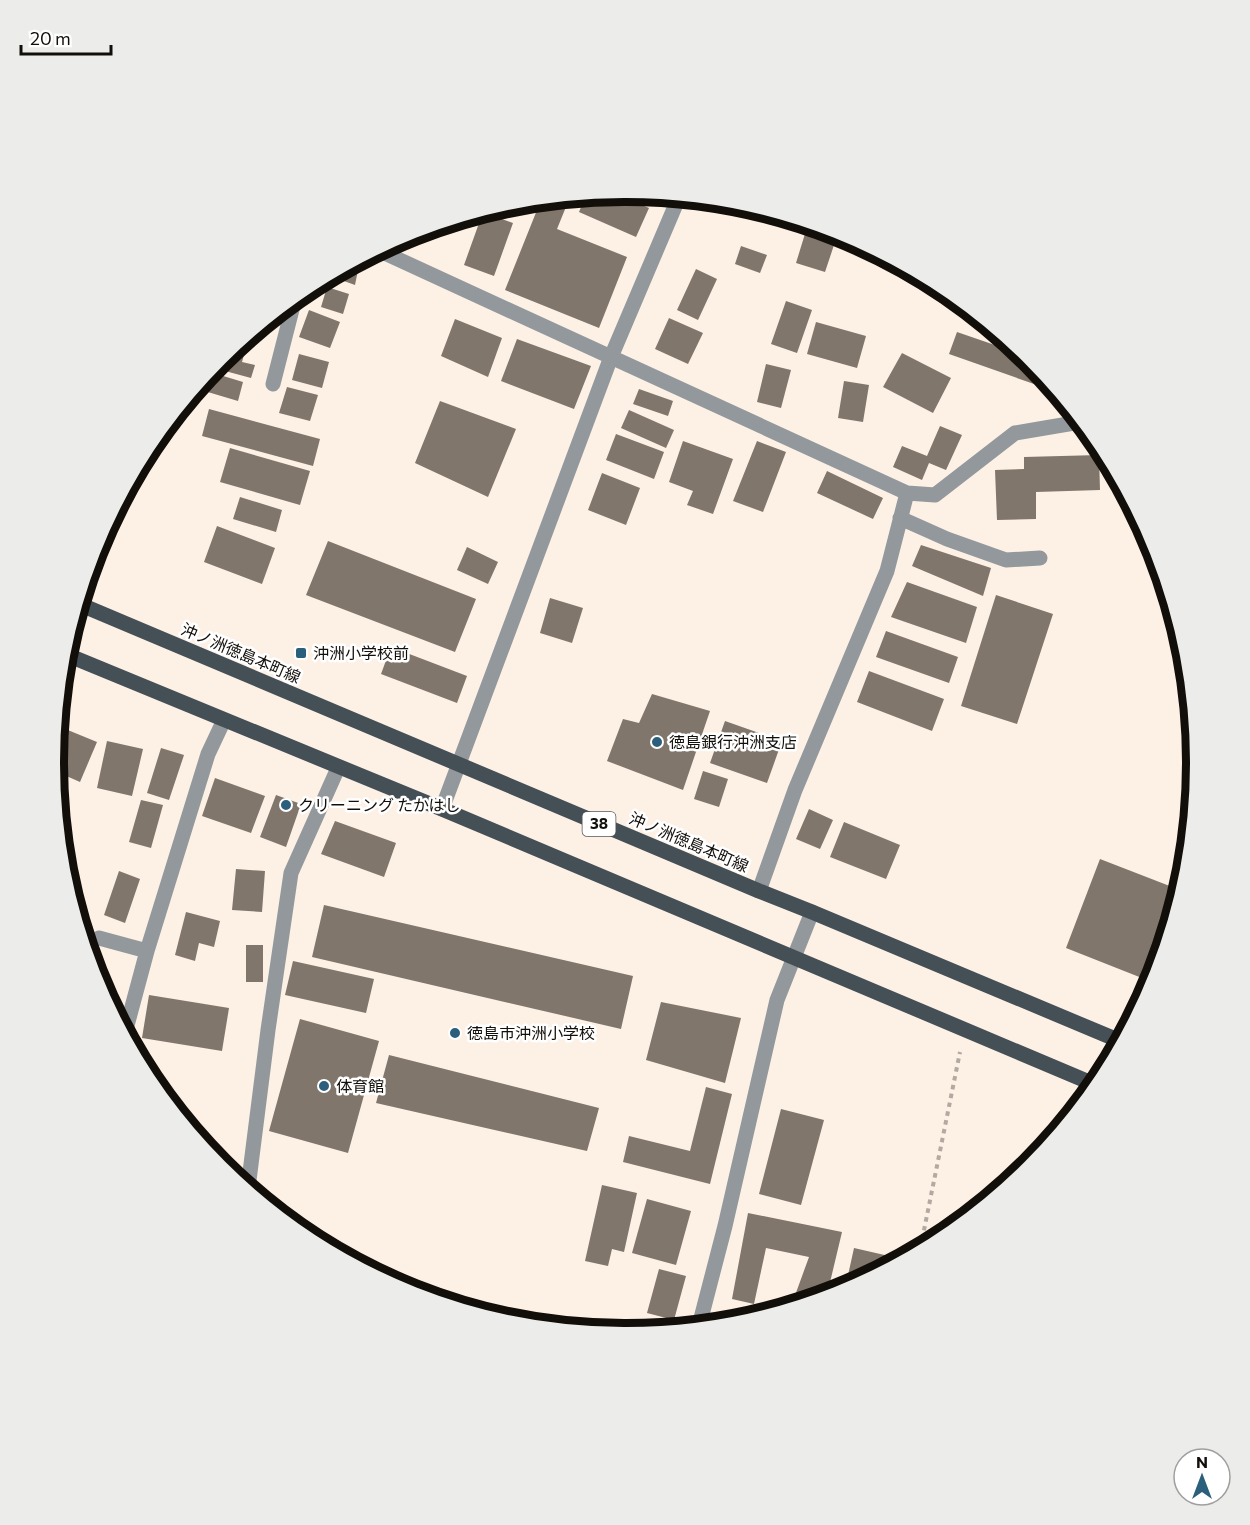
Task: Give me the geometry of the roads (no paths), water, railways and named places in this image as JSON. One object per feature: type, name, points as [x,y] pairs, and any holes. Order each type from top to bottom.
[{"type":"main road","name":"沖ノ洲徳島本町線","points":[[87,607],[1113,1038]]},
{"type":"main road","points":[[74,658],[442,809],[1086,1081]]},
{"type":"street","points":[[442,809],[611,357],[676,205]]},
{"type":"street","points":[[389,255],[907,492],[935,495],[1015,433],[1072,423]]},
{"type":"street","points":[[273,384],[289,314]]},
{"type":"street","points":[[759,891],[795,790],[887,571],[907,492]]},
{"type":"street","points":[[900,518],[947,539],[1006,560],[1040,558]]},
{"type":"street","points":[[128,1021],[147,951],[208,754],[224,720]]},
{"type":"street","points":[[249,1178],[291,873],[338,768]]},
{"type":"street","points":[[701,1317],[725,1226],[777,1000],[812,912]]},
{"type":"street","points":[[99,938],[147,951]]},
{"type":"place","name":"沖洲小学校前","points":[[301,653]]},
{"type":"place","name":"徳島銀行沖洲支店","points":[[657,742]]},
{"type":"place","name":"クリーニング たかはし","points":[[286,805]]},
{"type":"place","name":"徳島市沖洲小学校","points":[[455,1033]]},
{"type":"place","name":"体育館","points":[[324,1086]]}]
